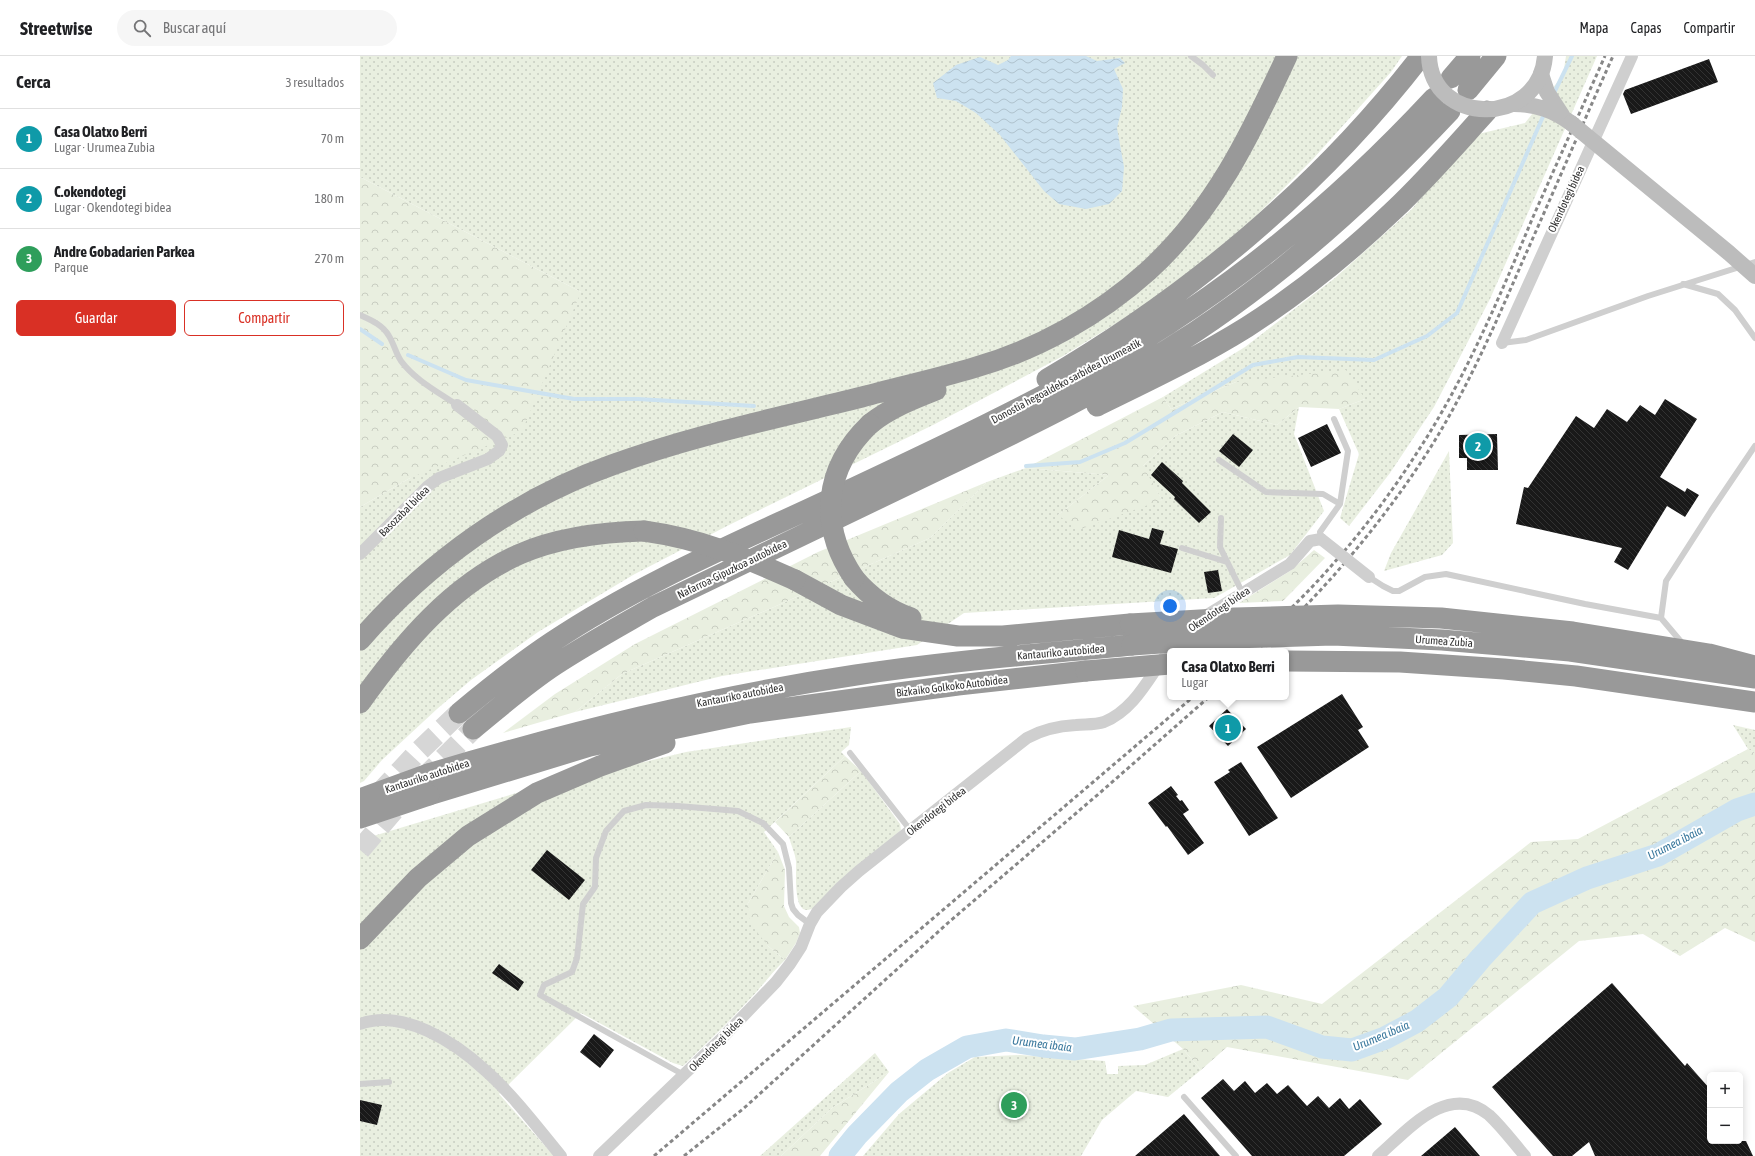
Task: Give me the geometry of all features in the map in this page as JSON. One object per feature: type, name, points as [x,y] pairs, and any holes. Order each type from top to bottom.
[{"type":"highway","points":[[360,640],[423,576],[472,538],[504,517],[552,491],[610,465],[690,440],[975,368],[1028,348],[1079,322],[1126,290],[1169,250],[1207,205],[1224,181],[1242,148],[1287,56]]},
{"type":"highway","points":[[971,431],[988,414],[1058,373],[1164,303],[1216,263],[1302,188],[1353,135],[1405,77],[1421,56]]},
{"type":"highway","points":[[1452,78],[1470,56]]},
{"type":"highway","points":[[1468,90],[1496,56]]},
{"type":"highway","name":"Donostia hegoaldeko sarbidea Urumeatik","points":[[971,431],[1069,382],[1144,340],[1224,286],[1326,205],[1404,130],[1434,98]]},
{"type":"highway","points":[[1007,438],[1031,435],[1081,414],[1200,355],[1248,326],[1317,276],[1395,209],[1487,110]]},
{"type":"highway","name":"Donostia hegoaldeko sarbidea Urumeatik","points":[[1007,438],[1082,400],[1155,357],[1235,304],[1286,265],[1374,189],[1450,111]]},
{"type":"highway","points":[[975,368],[959,381],[910,400],[882,415],[860,434],[843,458],[835,478],[831,499],[832,528],[840,555],[854,578],[863,588],[884,605],[908,617],[934,624],[972,629],[1084,628]]},
{"type":"highway","name":"Nafarroa-Gipuzkoa autobidea","points":[[459,713],[521,664],[552,642],[604,610],[740,541],[971,431]]},
{"type":"highway","name":"Nafarroa-Gipuzkoa autobidea","points":[[473,729],[518,692],[554,666],[653,607],[1007,438]]},
{"type":"highway","points":[[360,703],[401,648],[421,627],[447,602],[482,575],[520,554],[552,543],[610,532],[644,532],[674,535],[709,545],[745,557],[796,580],[841,605],[902,628],[958,636],[1002,636],[1130,624],[1235,618],[1330,616],[1441,618],[1574,632],[1709,654],[1755,666]]},
{"type":"highway","points":[[360,622],[405,583],[423,576]]},
{"type":"highway","name":"Urumea Zubia","points":[[1132,645],[1233,638],[1333,635],[1442,640],[1570,650],[1755,678]]},
{"type":"highway","name":"Kantauriko autobidea","points":[[360,799],[428,774],[527,745],[672,709],[856,675],[956,662],[1132,645]]},
{"type":"highway","points":[[1289,661],[1400,662],[1504,669],[1576,676],[1755,702]]},
{"type":"highway","name":"Bizkaiko Golkoko Autobidea","points":[[818,704],[958,685],[1086,671],[1167,664]]},
{"type":"highway","points":[[360,939],[418,878],[468,836],[537,793],[632,753],[669,742],[818,704]]},
{"type":"highway","name":"Kantauriko autobidea","points":[[360,818],[429,795],[590,746],[750,713],[818,704]]},
{"type":"main road","points":[[1429,56],[1433,74],[1439,86],[1449,97],[1460,104],[1473,109],[1487,110],[1501,109],[1514,104],[1525,96],[1534,86],[1544,61]]},
{"type":"main road","points":[[1544,61],[1552,101],[1560,113],[1755,276]]},
{"type":"main road","points":[[1514,104],[1524,104],[1544,108],[1554,112],[1571,123]]},
{"type":"street","name":"Okendotegi bidea","points":[[1502,343],[1632,56]]},
{"type":"street","name":"Basozabal bidea","points":[[360,554],[418,494],[439,478],[488,459],[499,452],[502,445],[497,436],[457,405]]},
{"type":"street","name":"Okendotegi bidea","points":[[1171,648],[1191,625],[1242,592],[1290,564],[1310,541],[1321,539]]},
{"type":"street","points":[[1321,539],[1369,577]]},
{"type":"street","name":"Okendotegi bidea","points":[[599,1156],[741,1020],[776,982],[790,964],[801,946],[810,924],[818,912],[845,883],[1027,738],[1038,732],[1060,726],[1095,724],[1104,722],[1115,716],[1136,697],[1167,652]]},
{"type":"street","points":[[360,1024],[384,1019],[407,1023],[428,1030],[457,1048],[487,1071],[561,1156]]},
{"type":"street","points":[[1378,1156],[1431,1111],[1443,1106],[1462,1104],[1476,1107],[1488,1114],[1525,1156]]},
{"type":"lane","points":[[1191,56],[1203,64],[1213,75]]},
{"type":"lane","points":[[1502,343],[1526,340],[1683,284],[1755,262]]},
{"type":"lane","points":[[1683,284],[1718,294],[1735,310],[1755,338]]},
{"type":"lane","points":[[360,315],[372,320],[383,328],[389,336],[401,361],[413,374],[457,405]]},
{"type":"lane","points":[[1321,539],[1320,532],[1340,504],[1348,451],[1334,419]]},
{"type":"lane","points":[[1661,618],[1666,581],[1755,446]]},
{"type":"lane","points":[[1219,460],[1266,492],[1323,494],[1340,504]]},
{"type":"lane","points":[[1221,518],[1220,547],[1242,592]]},
{"type":"lane","points":[[1182,548],[1227,562]]},
{"type":"lane","points":[[1369,577],[1383,586],[1399,591],[1425,577],[1446,574],[1585,604],[1661,618],[1695,658]]},
{"type":"lane","points":[[1699,663],[1714,680]]},
{"type":"lane","points":[[850,753],[911,831]]},
{"type":"lane","points":[[685,1075],[540,994],[544,985],[572,972],[577,958],[583,904],[595,887],[596,858],[606,831],[624,811],[646,805],[738,811],[763,823],[783,844],[789,868],[791,903],[798,915],[810,924]]},
{"type":"lane","points":[[360,1084],[389,1082]]},
{"type":"lane","points":[[1184,1097],[1236,1156]]},
{"type":"green space","points":[[360,56],[1402,56],[1391,72],[1313,159],[1253,219],[1164,294],[1063,356],[935,424],[727,526],[633,575],[538,632],[471,680],[382,760],[364,781],[360,783],[360,507],[410,478],[581,292],[360,177]]},
{"type":"green space","points":[[1566,56],[1597,56],[1490,299],[1434,407],[1390,473],[1349,526],[1340,518],[1359,454],[1339,409],[1365,399],[1236,382],[1171,409],[1163,397],[1245,347],[1335,278],[1411,210],[1474,135],[1525,123],[1563,75]]},
{"type":"green space","points":[[360,177],[581,292],[522,431],[410,478],[360,507]]},
{"type":"green space","points":[[1346,370],[1365,399],[1339,409],[1299,407],[1277,425],[1223,412],[1175,436],[1143,466],[1162,500],[1078,530],[1058,515],[1109,475],[1026,468],[1163,397],[1171,409],[1236,382]]},
{"type":"green space","points":[[1299,407],[1294,434],[1324,511],[1290,555],[1214,598],[964,613],[917,645],[722,676],[575,712],[622,674],[930,538],[987,482],[1026,468],[1109,475],[1058,515],[1162,500],[1142,467],[1175,436],[1223,412],[1277,425]]},
{"type":"green space","points":[[1449,451],[1453,543],[1442,555],[1384,571],[1391,553]]},
{"type":"green space","points":[[987,482],[930,538],[622,674],[575,712],[503,733],[555,694],[635,644],[818,552]]},
{"type":"green space","points":[[1314,550],[1325,558],[1283,601],[1239,603],[1290,571]]},
{"type":"green space","points":[[1733,725],[1755,730],[1755,753],[1748,749]]},
{"type":"green space","points":[[851,727],[849,745],[841,752],[845,756],[764,832],[778,852],[747,905],[768,946],[785,960],[732,1018],[683,1066],[673,1063],[581,1013],[499,1094],[554,1156],[360,1156],[360,840],[523,791],[686,752]]},
{"type":"green space","points":[[1748,749],[1755,753],[1755,942],[1725,928],[1680,956],[1643,934],[1579,941],[1408,1080],[1227,1047],[1201,1070],[1183,1049],[1133,1006],[1241,985],[1322,1004],[1531,842],[1578,839]]},
{"type":"green space","points":[[845,756],[861,771],[789,837],[775,822]]},
{"type":"green space","points":[[861,771],[900,824],[901,830],[815,907],[807,910],[802,908],[797,894],[796,861],[789,837]]},
{"type":"green space","points":[[778,852],[785,870],[784,906],[789,917],[799,927],[800,933],[796,943],[785,960],[768,946],[750,923],[747,905]]},
{"type":"green space","points":[[1183,1049],[1201,1070],[1168,1097],[1136,1091],[1102,1120],[1081,1156],[863,1156],[899,1114],[948,1073],[975,1057],[1020,1055],[1105,1061],[1107,1074],[1118,1074],[1118,1066],[1145,1065]]},
{"type":"green space","points":[[875,1053],[889,1072],[832,1108],[781,1156],[760,1156]]},
{"type":"green space","points":[[889,1072],[820,1156],[781,1156],[832,1108]]},
{"type":"water","points":[[1011,56],[1086,56],[1097,61],[1120,58],[1125,63],[1114,69],[1123,89],[1122,107],[1117,128],[1124,167],[1122,191],[1109,204],[1086,209],[1059,204],[1044,191],[1000,135],[976,113],[956,101],[937,98],[933,83],[956,65],[980,57],[998,65],[1008,60]]},
{"type":"building","points":[[1709,59],[1718,82],[1631,114],[1623,94],[1625,90]]},
{"type":"building","points":[[1665,399],[1697,419],[1660,477],[1685,492],[1687,488],[1699,495],[1685,517],[1667,506],[1628,570],[1614,562],[1622,548],[1516,524],[1524,487],[1528,488],[1576,416],[1594,428],[1607,409],[1627,422],[1640,405],[1655,415]]},
{"type":"building","points":[[1327,424],[1341,453],[1311,467],[1298,438]]},
{"type":"building","points":[[1233,434],[1253,450],[1239,467],[1219,451]]},
{"type":"building","points":[[1497,434],[1498,470],[1467,470],[1467,458],[1459,458],[1459,435]]},
{"type":"building","points":[[1162,462],[1183,481],[1182,483],[1211,512],[1199,523],[1174,499],[1175,497],[1151,475]]},
{"type":"building","points":[[1152,528],[1164,531],[1160,544],[1178,549],[1171,573],[1112,557],[1119,530],[1149,539]]},
{"type":"building","points":[[1218,570],[1222,591],[1208,593],[1204,572]]},
{"type":"building","points":[[1342,694],[1363,727],[1358,730],[1369,747],[1291,798],[1257,747]]},
{"type":"building","points":[[1227,709],[1246,729],[1228,746],[1209,726]]},
{"type":"building","points":[[1241,762],[1278,818],[1249,836],[1214,782],[1230,772],[1228,770]]},
{"type":"building","points":[[1171,786],[1178,795],[1176,796],[1180,801],[1182,800],[1189,810],[1183,814],[1204,843],[1188,855],[1148,803]]},
{"type":"building","points":[[547,850],[585,880],[569,900],[531,870]]},
{"type":"building","points":[[499,964],[524,982],[518,991],[492,973]]},
{"type":"building","points":[[1612,983],[1685,1066],[1687,1063],[1707,1086],[1707,1144],[1743,1144],[1743,1141],[1746,1141],[1753,1156],[1595,1156],[1589,1142],[1572,1156],[1553,1156],[1492,1087]]},
{"type":"building","points":[[594,1034],[614,1050],[600,1068],[580,1052]]},
{"type":"building","points":[[1223,1079],[1234,1091],[1245,1081],[1255,1093],[1267,1083],[1277,1094],[1288,1085],[1307,1106],[1318,1096],[1329,1108],[1340,1098],[1349,1109],[1360,1099],[1382,1124],[1344,1156],[1252,1156],[1201,1098]]},
{"type":"building","points":[[360,1100],[382,1105],[377,1125],[360,1121]]},
{"type":"building","points":[[1184,1114],[1220,1156],[1135,1156]]},
{"type":"building","points":[[1455,1127],[1480,1156],[1421,1156]]},
{"type":"waterway","points":[[1553,95],[1572,56]]},
{"type":"waterway","points":[[1026,466],[1080,462],[1125,443],[1253,365],[1298,357],[1374,360],[1427,336],[1457,313],[1545,112]]},
{"type":"waterway","points":[[360,329],[382,344]]},
{"type":"waterway","points":[[408,355],[466,380],[574,399],[638,399],[754,406]]},
{"type":"waterway","name":"Urumea ibaia","points":[[840,1156],[857,1135],[899,1092],[927,1070],[967,1047],[1006,1040],[1075,1049],[1140,1039],[1171,1030],[1267,1027],[1322,1047],[1352,1050],[1385,1038],[1417,1021],[1448,997],[1480,959],[1532,903],[1587,878],[1658,855],[1737,810],[1755,804]]},
{"type":"tunnel","points":[[378,795],[415,755],[459,713]]},
{"type":"tunnel","points":[[360,850],[405,797],[473,729]]},
{"type":"railway","points":[[1249,648],[1312,587],[1333,564],[1379,508],[1437,421],[1481,336],[1605,56]]},
{"type":"railway","points":[[1263,648],[1306,605],[1350,557],[1390,507],[1441,430],[1455,406],[1491,333],[1613,56]]},
{"type":"railway","points":[[654,1156],[1189,700]]},
{"type":"railway","points":[[684,1156],[743,1109],[949,922],[1206,700]]},
{"type":"place","name":"C.okendotegi","points":[[1478,446]]},
{"type":"place","name":"Casa Olatxo Berri","points":[[1228,728]]},
{"type":"place","name":"Andre Gobadarien Parkea","points":[[1014,1105]]}]
